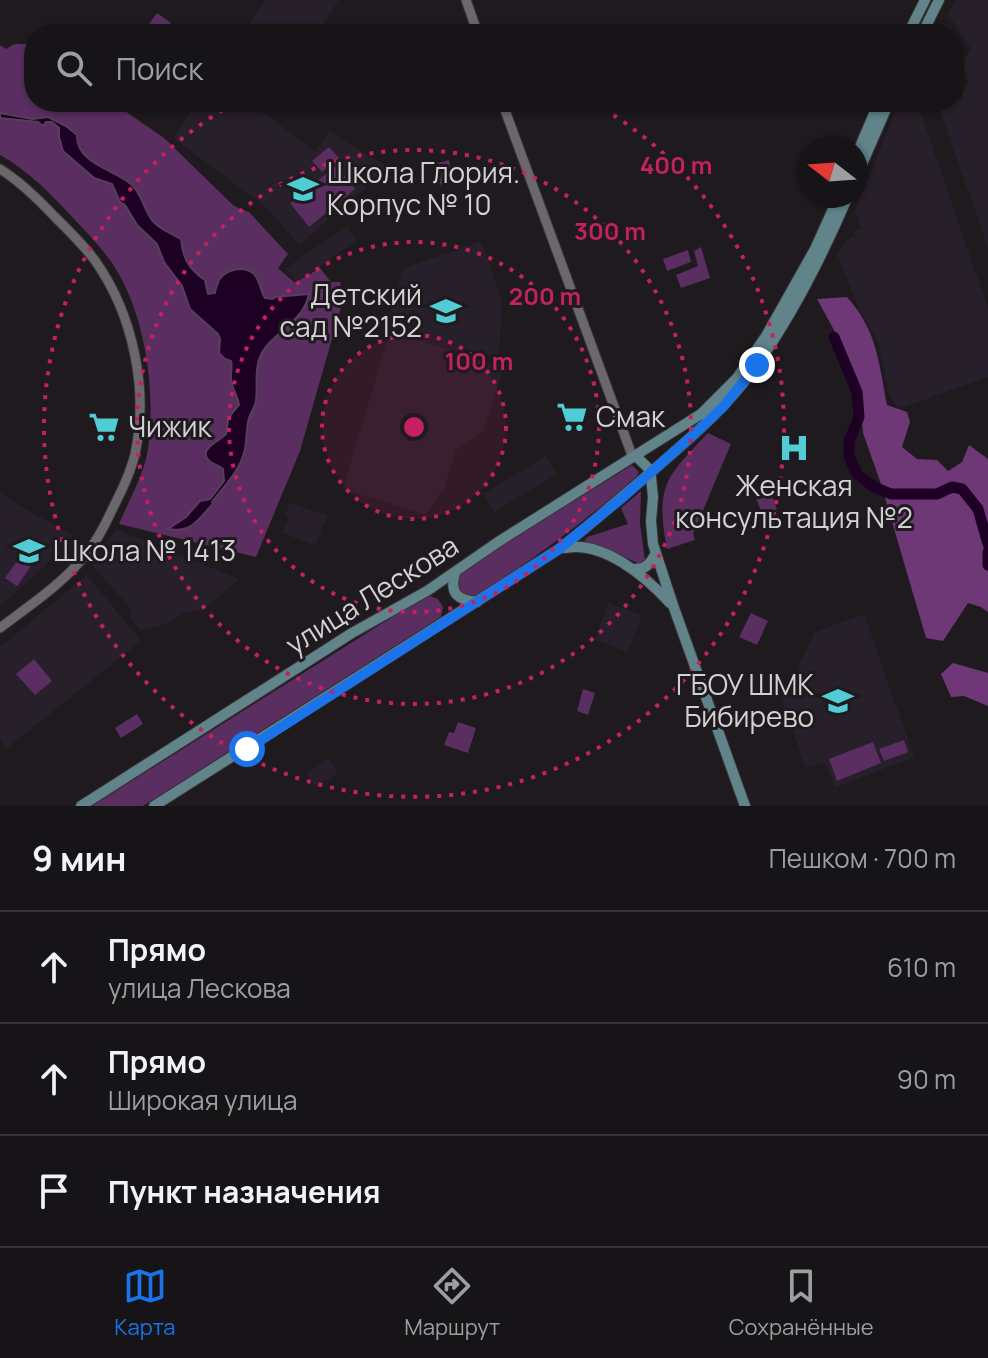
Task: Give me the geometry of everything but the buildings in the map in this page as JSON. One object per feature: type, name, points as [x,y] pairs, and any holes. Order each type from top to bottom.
[{"type":"main road","points":[[913,24],[925,0]]},
{"type":"main road","points":[[927,24],[939,0]]},
{"type":"main road","points":[[865,136],[875,112]]},
{"type":"main road","points":[[868,150],[885,112]]},
{"type":"main road","name":"улица Лескова","points":[[81,806],[352,633],[455,573],[633,454],[688,423],[713,403],[751,360],[815,249],[834,208]]},
{"type":"main road","points":[[154,806],[559,549],[650,473],[702,427],[742,384],[773,340],[822,254],[843,208]]},
{"type":"main road","points":[[633,454],[650,473],[653,497],[651,530],[656,553],[745,806]]},
{"type":"main road","points":[[559,549],[576,545],[602,553],[633,569],[674,608]]},
{"type":"main road","points":[[633,569],[645,568],[656,553]]},
{"type":"main road","points":[[455,573],[452,587],[455,594],[463,600],[478,602]]},
{"type":"street","points":[[466,0],[474,24]]},
{"type":"street","points":[[506,112],[633,454]]},
{"type":"street","points":[[0,169],[16,180],[75,237],[96,261],[112,289],[135,354],[139,419],[133,462],[100,534],[87,554],[70,572],[0,628]]},
{"type":"shaded area","points":[[266,0],[339,0],[323,24],[249,24]]},
{"type":"shaded area","points":[[956,0],[988,0],[988,248],[940,112],[964,112],[964,90],[968,81],[964,59],[971,49],[964,38],[964,24],[955,24],[948,14]]},
{"type":"shaded area","points":[[157,13],[171,23],[170,24],[149,24]]},
{"type":"shaded area","points":[[14,44],[24,44],[24,112],[126,112],[164,138],[234,206],[249,212],[288,254],[278,268],[295,283],[320,268],[331,282],[341,282],[338,295],[341,307],[300,451],[256,557],[119,524],[140,478],[148,449],[151,405],[142,334],[127,290],[103,250],[40,184],[0,155],[0,45],[6,49]]},
{"type":"shaded area","name":"Школа Глория. Корпус № 10","points":[[190,112],[262,112],[315,151],[329,131],[389,168],[299,245],[268,209],[173,138]]},
{"type":"shaded area","points":[[895,112],[920,112],[988,308],[988,377],[901,408],[896,406],[889,395],[879,343],[860,311],[837,254],[855,235],[853,232],[861,228],[855,210],[868,208],[868,178]]},
{"type":"shaded area","points":[[0,113],[32,119],[48,117],[77,135],[78,145],[89,159],[131,184],[152,221],[181,239],[185,258],[205,280],[208,294],[215,293],[219,280],[226,273],[240,269],[254,274],[265,298],[309,294],[300,313],[270,342],[260,357],[256,401],[249,418],[240,464],[213,504],[189,527],[168,529],[186,517],[200,501],[210,499],[224,481],[223,469],[212,463],[206,454],[210,446],[226,434],[229,419],[239,405],[232,383],[231,361],[219,353],[218,334],[190,309],[182,286],[164,262],[157,244],[137,225],[120,202],[112,184],[94,178],[63,151],[59,128],[52,122],[46,122],[43,126],[38,122],[0,118]]},
{"type":"shaded area","points":[[329,147],[339,158],[322,172],[312,161]]},
{"type":"shaded area","points":[[449,160],[453,179],[440,185],[434,164]]},
{"type":"shaded area","points":[[336,166],[355,189],[309,227],[290,203]]},
{"type":"shaded area","points":[[347,226],[357,240],[296,283],[286,268]]},
{"type":"shaded area","name":"Детский сад №2152","points":[[481,241],[502,299],[499,359],[387,323],[404,268]]},
{"type":"shaded area","points":[[701,247],[710,278],[681,288],[676,275],[698,266],[694,251]]},
{"type":"shaded area","points":[[688,250],[691,262],[667,271],[663,259]]},
{"type":"shaded area","points":[[847,297],[871,335],[887,405],[907,412],[910,422],[902,447],[917,459],[937,460],[948,471],[962,462],[969,445],[988,459],[988,612],[968,603],[943,641],[926,638],[863,433],[859,388],[840,341],[817,299]]},
{"type":"shaded area","points":[[390,331],[504,367],[484,431],[456,450],[445,486],[426,515],[343,489]]},
{"type":"shaded area","points":[[708,433],[731,444],[693,534],[695,540],[667,549],[662,510],[667,484],[673,472]]},
{"type":"shaded area","points":[[546,456],[557,474],[494,512],[483,494]]},
{"type":"shaded area","points":[[632,465],[639,472],[637,476],[516,570],[473,598],[458,592],[458,573]]},
{"type":"shaded area","points":[[768,484],[777,509],[762,514],[753,490]]},
{"type":"shaded area","points":[[641,491],[640,524],[645,560],[637,563],[584,541],[587,537],[628,524],[621,508]]},
{"type":"shaded area","name":"Школа № 1413","points":[[0,492],[72,535],[43,568],[0,606]]},
{"type":"shaded area","points":[[290,502],[327,516],[315,546],[282,533],[289,517],[285,515]]},
{"type":"shaded area","points":[[116,529],[239,579],[203,610],[183,613],[170,623],[140,631],[130,617],[131,609],[92,565]]},
{"type":"shaded area","points":[[19,558],[31,566],[17,586],[5,578]]},
{"type":"shaded area","points":[[87,575],[141,641],[6,749],[0,740],[0,647]]},
{"type":"shaded area","points":[[424,597],[438,599],[443,607],[441,617],[143,806],[92,806]]},
{"type":"shaded area","points":[[608,603],[642,615],[628,652],[595,640]]},
{"type":"shaded area","points":[[751,613],[768,621],[757,645],[739,637]]},
{"type":"shaded area","name":"ГБОУ ШМК Бибирево","points":[[864,614],[914,757],[835,788],[825,762],[806,768],[782,701],[815,632]]},
{"type":"shaded area","points":[[34,659],[52,681],[35,695],[16,674]]},
{"type":"shaded area","points":[[953,663],[988,673],[988,706],[964,696],[951,697],[941,674]]},
{"type":"shaded area","points":[[583,689],[595,693],[588,715],[577,711]]},
{"type":"shaded area","points":[[137,714],[143,724],[121,738],[115,728]]},
{"type":"shaded area","points":[[458,722],[476,728],[468,753],[444,745],[449,732],[454,733]]},
{"type":"shaded area","points":[[904,740],[908,752],[884,761],[879,749]]},
{"type":"shaded area","points":[[873,742],[881,763],[837,781],[829,759]]},
{"type":"shaded area","points":[[329,758],[338,773],[315,787],[306,773]]},
{"type":"waterway","points":[[834,337],[857,392],[859,417],[849,441],[849,456],[857,474],[874,487],[891,494],[937,494],[952,487],[962,489],[978,509],[988,544]]},
{"type":"waterway","points":[[988,552],[988,565]]},
{"type":"place","name":"Школа Глория. Корпус № 10","points":[[303,189]]},
{"type":"place","name":"Детский сад №2152","points":[[446,311]]},
{"type":"place","name":"Смак","points":[[572,417]]},
{"type":"place","name":"Чижик","points":[[104,427]]},
{"type":"place","name":"Женская консультация №2","points":[[794,448]]},
{"type":"place","name":"Школа № 1413","points":[[29,551]]},
{"type":"place","name":"ГБОУ ШМК Бибирево","points":[[838,701]]},
{"type":"route","points":[[247,749],[559,549],[702,427],[723,407],[757,365]]}]
